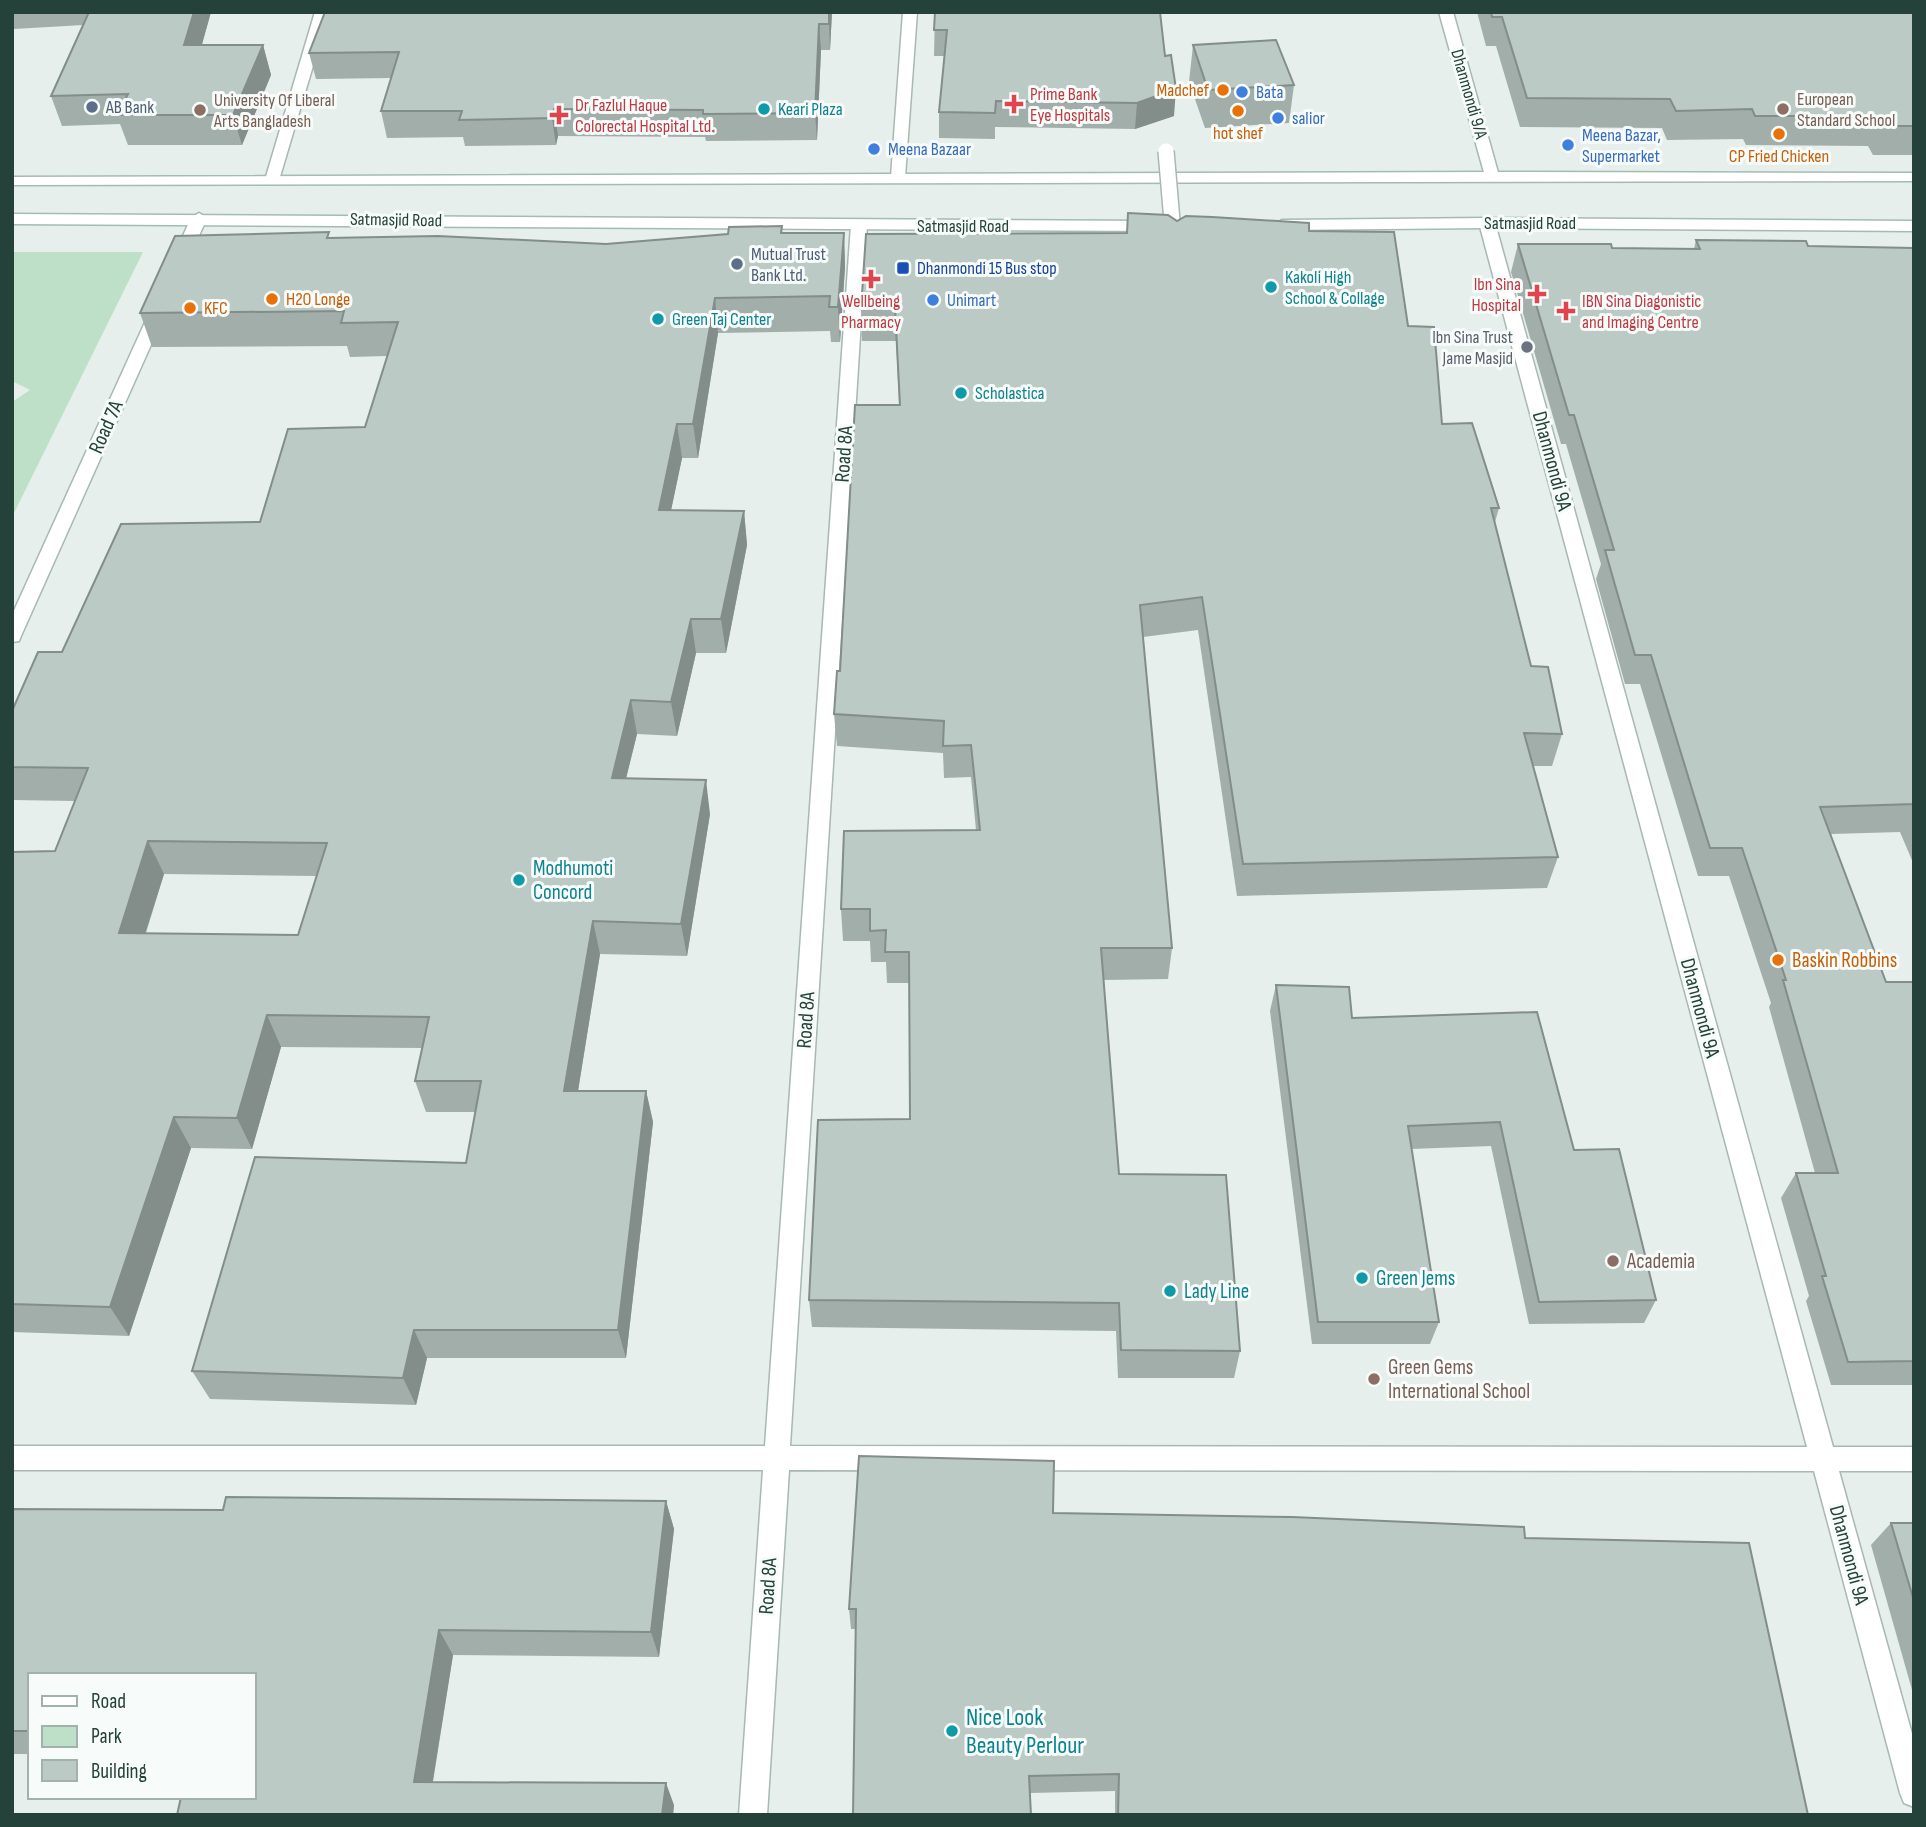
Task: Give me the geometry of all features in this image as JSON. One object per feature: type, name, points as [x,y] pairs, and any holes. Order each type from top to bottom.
[{"type":"street","points":[[272,180],[322,12]]},
{"type":"street","points":[[898,177],[910,12]]},
{"type":"street","name":"Dhanmondi 9/A","points":[[1446,12],[1492,176]]},
{"type":"street","points":[[1166,151],[1174,244]]},
{"type":"street","name":"Satmasjid Road","points":[[12,181],[898,177],[1914,177]]},
{"type":"street","name":"Satmasjid Road","points":[[12,219],[199,218],[1190,226]]},
{"type":"street","name":"Road 7A","points":[[12,636],[199,218]]},
{"type":"street","name":"Satmasjid Road","points":[[1271,225],[1487,223],[1914,226]]},
{"type":"street","name":"Dhanmondi 9A","points":[[1487,223],[1914,1793]]},
{"type":"street","name":"Road 8A","points":[[753,1815],[859,225]]},
{"type":"street","points":[[12,1458],[1914,1459]]},
{"type":"green space","points":[[12,252],[143,252],[12,517],[12,402],[30,390],[12,381]]},
{"type":"building","points":[[89,12],[194,12],[184,45],[263,45],[233,115],[117,115],[128,94],[51,96]]},
{"type":"building","points":[[325,12],[829,12],[829,24],[819,24],[815,113],[703,114],[703,110],[554,109],[552,118],[459,120],[462,111],[381,111],[399,52],[309,53]]},
{"type":"building","points":[[935,12],[1160,12],[1165,56],[1171,55],[1176,89],[1137,103],[996,101],[995,113],[939,112],[947,30],[934,30]]},
{"type":"building","points":[[1491,12],[1914,12],[1914,126],[1884,126],[1879,116],[1755,116],[1752,109],[1676,111],[1670,99],[1527,98],[1502,17],[1492,17]]},
{"type":"building","points":[[1276,40],[1294,85],[1208,90],[1193,45]]},
{"type":"building","points":[[1128,213],[1168,215],[1177,221],[1186,216],[1309,223],[1309,231],[1394,232],[1408,326],[1434,327],[1442,424],[1472,423],[1499,508],[1491,508],[1531,666],[1548,667],[1562,734],[1524,733],[1558,857],[1243,864],[1202,597],[1140,605],[1172,948],[1101,948],[1119,1174],[1226,1175],[1240,1351],[1121,1350],[1119,1303],[809,1300],[818,1120],[910,1119],[909,952],[885,952],[886,930],[870,931],[870,909],[841,909],[844,831],[980,830],[971,745],[943,746],[944,721],[834,714],[837,671],[840,671],[855,405],[900,405],[895,308],[861,309],[866,234],[1127,233]]},
{"type":"building","points":[[782,226],[781,233],[844,233],[838,307],[829,307],[830,296],[715,298],[693,424],[677,424],[659,510],[744,511],[721,619],[691,619],[671,702],[631,700],[612,778],[706,780],[681,924],[593,921],[564,1091],[646,1091],[618,1330],[414,1330],[403,1378],[192,1371],[255,1157],[466,1163],[481,1081],[415,1081],[429,1017],[267,1015],[237,1118],[174,1117],[110,1307],[12,1304],[12,852],[55,851],[88,768],[12,767],[12,711],[38,652],[62,652],[121,524],[260,522],[288,429],[365,427],[398,322],[341,323],[344,311],[140,313],[175,236],[329,232],[327,238],[438,236],[606,244],[728,234],[729,227]],"holes":[[[148,841],[327,843],[298,935],[119,933]]]},
{"type":"building","points":[[1696,240],[1806,241],[1808,246],[1914,248],[1914,804],[1820,807],[1886,982],[1914,982],[1914,1361],[1848,1362],[1822,1276],[1826,1276],[1796,1173],[1838,1173],[1783,980],[1786,980],[1742,848],[1710,848],[1651,655],[1635,655],[1605,550],[1614,550],[1574,415],[1569,415],[1518,244],[1611,244],[1612,248],[1700,249]]},
{"type":"building","points":[[1276,985],[1349,987],[1352,1018],[1537,1012],[1574,1150],[1619,1149],[1656,1300],[1539,1302],[1500,1122],[1408,1126],[1439,1322],[1318,1322]]},
{"type":"building","points":[[859,1456],[1054,1461],[1053,1513],[1292,1517],[1524,1527],[1525,1538],[1749,1543],[1808,1815],[1118,1815],[1119,1774],[1029,1776],[1031,1815],[853,1815],[856,1609],[849,1609]]},
{"type":"building","points":[[226,1497],[666,1501],[651,1632],[439,1630],[414,1782],[666,1783],[662,1815],[177,1815],[181,1799],[256,1799],[256,1673],[28,1673],[28,1731],[12,1731],[12,1509],[223,1510]]},
{"type":"building","points":[[1891,1523],[1914,1523],[1914,1601]]},
{"type":"place","name":"Madchef","points":[[1223,90]]},
{"type":"place","name":"Bata","points":[[1242,92]]},
{"type":"place","name":"Prime Bank Eye Hospitals","points":[[1014,104]]},
{"type":"place","name":"AB Bank","points":[[92,107]]},
{"type":"place","name":"Keari Plaza","points":[[764,109]]},
{"type":"place","name":"European Standard School","points":[[1783,109]]},
{"type":"place","name":"University Of Liberal Arts Bangladesh","points":[[200,110]]},
{"type":"place","name":"hot shef","points":[[1238,111]]},
{"type":"place","name":"Dr Fazlul Haque Colorectal Hospital Ltd.","points":[[559,115]]},
{"type":"place","name":"salior","points":[[1278,118]]},
{"type":"place","name":"CP Fried Chicken","points":[[1779,134]]},
{"type":"place","name":"Meena Bazar, Supermarket","points":[[1568,145]]},
{"type":"place","name":"Meena Bazaar","points":[[874,149]]},
{"type":"place","name":"Mutual Trust Bank Ltd.","points":[[737,264]]},
{"type":"place","name":"Dhanmondi 15 Bus stop","points":[[903,268]]},
{"type":"place","name":"Wellbeing Pharmacy","points":[[871,279]]},
{"type":"place","name":"Kakoli High School & Collage","points":[[1271,287]]},
{"type":"place","name":"Ibn Sina Hospital","points":[[1537,294]]},
{"type":"place","name":"H2O Longe","points":[[272,299]]},
{"type":"place","name":"Unimart","points":[[933,300]]},
{"type":"place","name":"KFC","points":[[190,308]]},
{"type":"place","name":"IBN Sina Diagonistic and Imaging Centre","points":[[1566,311]]},
{"type":"place","name":"Green Taj Center","points":[[658,319]]},
{"type":"place","name":"Ibn Sina Trust Jame Masjid","points":[[1527,347]]},
{"type":"place","name":"Scholastica","points":[[961,393]]},
{"type":"place","name":"Modhumoti Concord","points":[[519,880]]},
{"type":"place","name":"Baskin Robbins","points":[[1778,960]]},
{"type":"place","name":"Academia","points":[[1613,1261]]},
{"type":"place","name":"Green Jems","points":[[1362,1278]]},
{"type":"place","name":"Lady Line","points":[[1170,1291]]},
{"type":"place","name":"Green Gems International School","points":[[1374,1379]]},
{"type":"place","name":"Nice Look Beauty Perlour","points":[[952,1731]]}]
